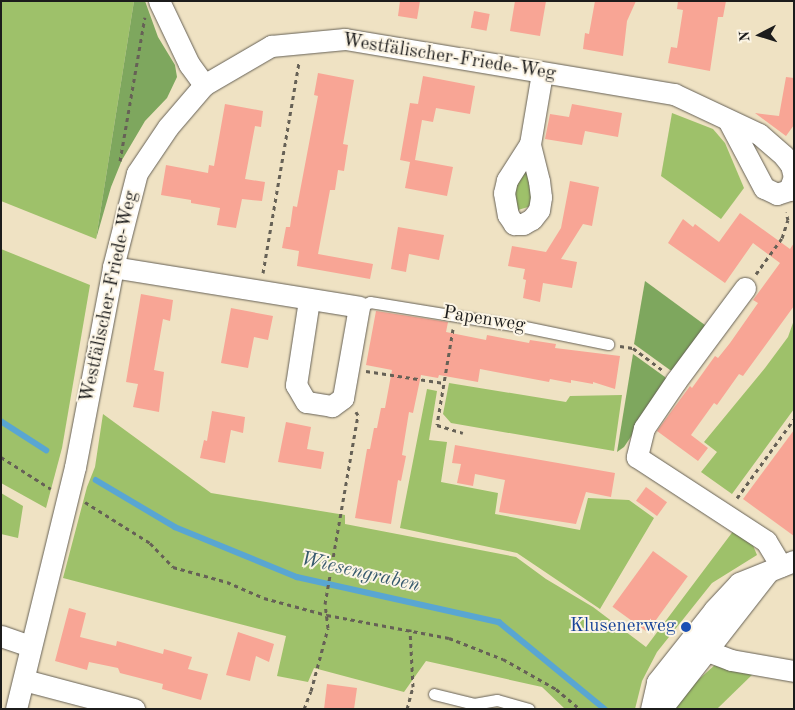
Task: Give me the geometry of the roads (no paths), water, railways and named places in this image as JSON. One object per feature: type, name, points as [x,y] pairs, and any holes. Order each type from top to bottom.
[{"type":"street","points":[[152,6],[204,85]]},
{"type":"street","name":"Westfälischer-Friede-Weg","points":[[16,709],[75,467],[113,267],[137,173],[168,127],[204,85],[271,46],[344,39],[674,94],[759,134],[784,156],[791,165],[794,177],[789,190],[777,194],[764,188],[728,120]]},
{"type":"street","points":[[530,144],[542,73]]},
{"type":"street","name":"Papenweg","points":[[113,267],[359,307]]},
{"type":"street","points":[[661,709],[698,645],[739,583],[781,566],[766,541],[637,457],[644,428],[676,381],[745,288]]},
{"type":"street","points":[[309,300],[296,385],[306,402],[332,406],[343,398],[359,307]]},
{"type":"street","points":[[1,636],[30,646]]},
{"type":"street","points":[[698,645],[730,660],[794,671]]},
{"type":"street","points":[[651,709],[657,682],[698,645]]},
{"type":"street","points":[[24,680],[134,709]]},
{"type":"lane","name":"Papenweg","points":[[359,307],[370,302],[608,344]]},
{"type":"lane","points":[[434,694],[474,704],[498,700],[529,709]]},
{"type":"waterway","name":"Wiesengraben","points":[[1,421],[46,450]]},
{"type":"waterway","name":"Wiesengraben","points":[[96,480],[175,527],[297,577],[499,622],[605,709]]},
{"type":"place","name":"Klusenerweg","points":[[686,627]]}]
